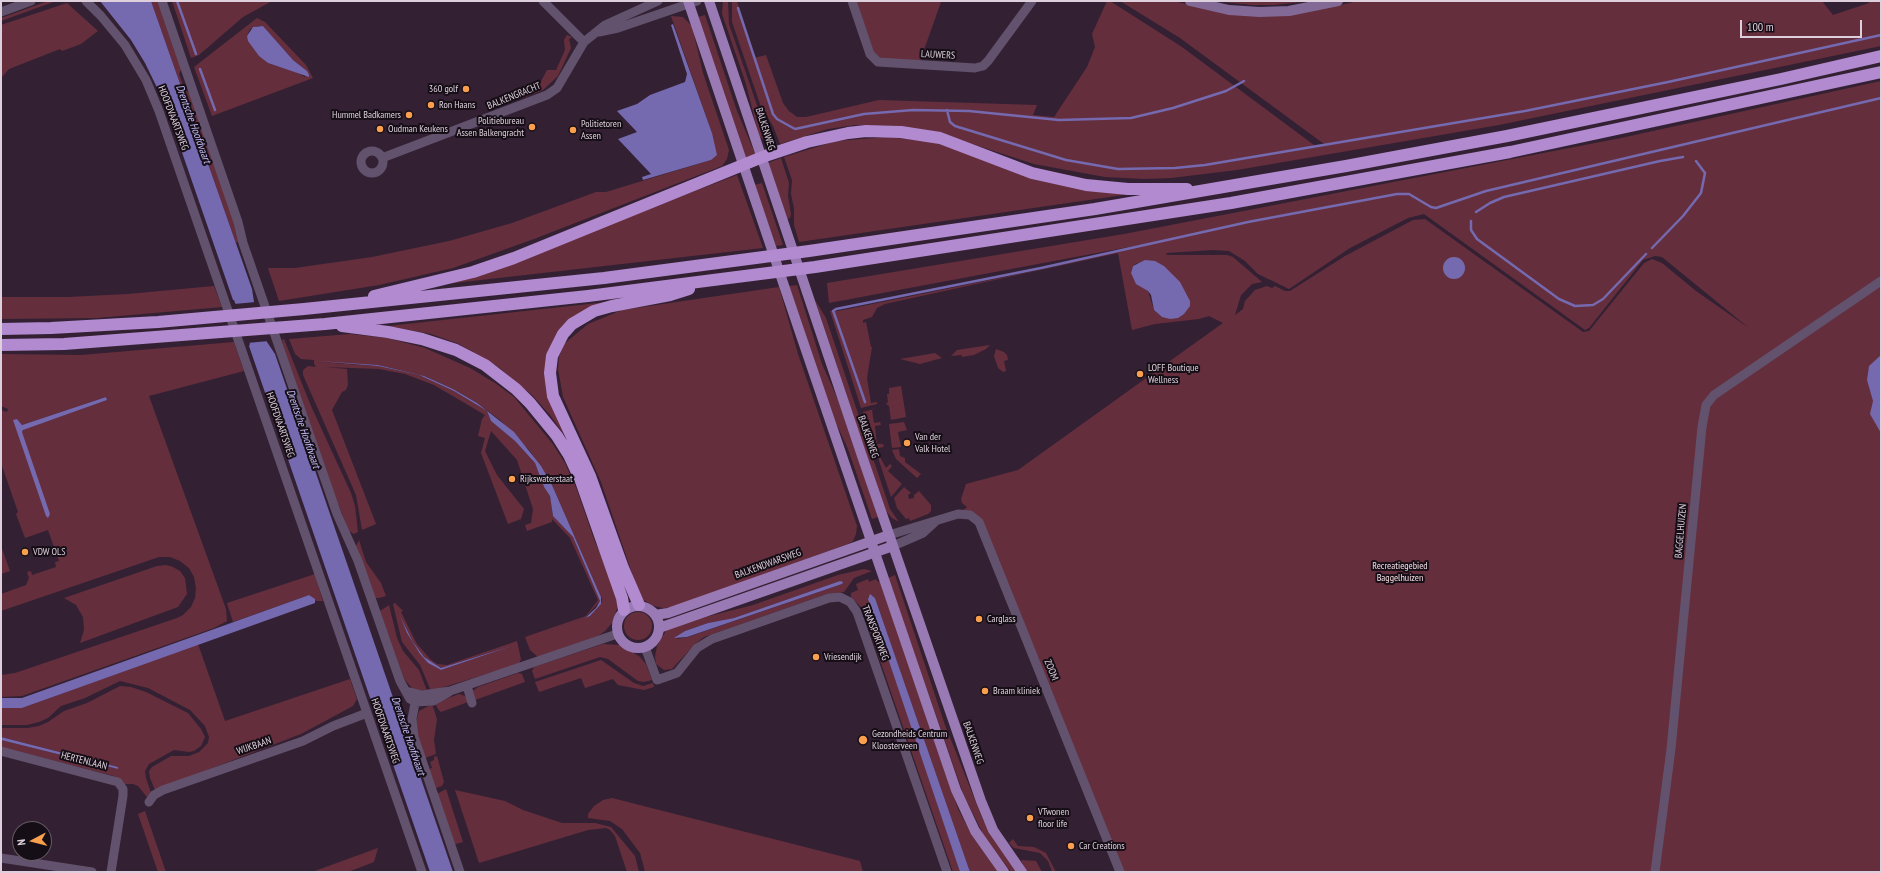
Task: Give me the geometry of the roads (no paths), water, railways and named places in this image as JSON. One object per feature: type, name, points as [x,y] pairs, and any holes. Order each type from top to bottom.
[{"type":"highway","points":[[1,329],[51,328],[304,310],[604,278],[754,259],[1095,209],[1208,190],[1514,134],[1781,80],[1881,56]]},
{"type":"highway","points":[[1,345],[64,344],[325,324],[713,280],[814,267],[1224,204],[1463,160],[1881,72]]},
{"type":"highway","points":[[326,307],[480,269],[514,258],[762,158],[829,137],[866,131],[901,132],[955,143],[1032,173],[1068,182],[1107,188],[1208,190]]},
{"type":"highway","points":[[639,606],[623,568],[590,476],[553,396],[550,373],[552,356],[563,334],[572,324],[594,311],[670,295],[713,280]]},
{"type":"highway","points":[[325,324],[388,332],[422,339],[456,350],[485,365],[516,389],[543,417],[569,455],[581,481],[613,571],[622,598],[624,610]]},
{"type":"main road","name":"BALKENWEG","points":[[709,1],[889,535],[984,811],[993,830],[1022,872]]},
{"type":"main road","points":[[691,2],[744,166],[962,806],[975,831],[1004,872]]},
{"type":"main road","name":"BALKENDWARSWEG","points":[[655,615],[675,610],[889,535]]},
{"type":"main road","name":"ZOOM","points":[[875,553],[893,546]]},
{"type":"main road","points":[[659,628],[875,553]]},
{"type":"main road","points":[[639,606],[648,608],[655,615],[659,628],[654,640],[645,647],[632,647],[626,644],[617,634],[618,620],[624,610],[639,606]]},
{"type":"street","points":[[1,12],[31,1]]},
{"type":"street","name":"HOOFDVAARTSWEG","points":[[86,1],[101,16],[125,45],[146,80],[159,110],[422,872]]},
{"type":"street","points":[[162,1],[238,222],[243,243],[337,514],[358,561],[400,681],[410,699],[415,698],[433,701],[450,692],[617,634]]},
{"type":"street","points":[[543,1],[584,42]]},
{"type":"street","name":"BALKENGRACHT","points":[[382,158],[547,95],[557,88],[584,42],[598,33],[606,25],[658,1]]},
{"type":"street","name":"LAUWERS","points":[[852,1],[870,54],[878,62],[975,68],[983,66],[988,61],[1032,1]]},
{"type":"street","points":[[1190,1],[1229,10],[1260,12],[1289,11],[1338,1]]},
{"type":"street","name":"BALKENGRACHT","points":[[598,33],[618,28],[691,2]]},
{"type":"street","name":"BAGGELHUIZEN","points":[[1654,872],[1671,749],[1702,427],[1706,405],[1714,395],[1881,281]]},
{"type":"street","name":"ZOOM","points":[[889,535],[920,524],[935,522],[958,514],[970,516],[979,522],[1120,872]]},
{"type":"street","name":"ZOOM","points":[[893,546],[923,533],[935,522]]},
{"type":"street","name":"TRANSPORTWEG","points":[[645,647],[657,680],[677,673],[697,648],[712,639],[829,598],[840,597],[850,602],[857,612],[945,870]]},
{"type":"street","points":[[467,686],[472,702]]},
{"type":"street","points":[[415,698],[412,719],[414,737],[460,872]]},
{"type":"street","name":"WIJKBAAN","points":[[149,802],[154,795],[163,790],[303,741],[333,726],[367,713]]},
{"type":"street","name":"HERTENLAAN","points":[[1,751],[118,782],[122,789],[123,796],[111,872]]},
{"type":"street","points":[[1,858],[92,872]]},
{"type":"water","name":"Drentsche Hoofdvaart","points":[[100,1],[151,1],[252,289],[254,302],[267,342],[275,354],[453,872],[430,872],[249,346],[250,344],[233,300],[166,106],[145,63],[131,40]]},
{"type":"water","points":[[673,24],[712,133],[717,155],[711,160],[643,180],[642,177],[651,174],[618,139],[637,132],[617,111],[637,104],[650,95],[685,82],[687,74],[671,25]]},
{"type":"water","points":[[263,26],[293,60],[307,71],[309,77],[268,63],[259,56],[248,41],[247,36],[253,27]]},
{"type":"water","points":[[1454,257],[1462,260],[1465,268],[1462,276],[1454,279],[1446,276],[1443,268],[1446,260]]},
{"type":"water","points":[[1145,260],[1155,261],[1164,266],[1180,282],[1190,301],[1190,306],[1184,314],[1178,318],[1170,319],[1162,317],[1154,310],[1151,295],[1148,291],[1136,284],[1131,273],[1133,266]]},
{"type":"water","points":[[1881,355],[1881,433],[1870,414],[1873,401],[1867,380],[1869,366]]},
{"type":"water","points":[[317,361],[378,365],[424,376],[453,389],[477,403],[514,432],[541,466],[552,485],[601,597],[601,604],[590,616],[585,618],[596,608],[600,601],[573,537],[553,516],[550,496],[544,487],[535,463],[515,441],[491,421],[487,411],[454,391],[419,375],[378,366]]},
{"type":"water","points":[[106,397],[107,400],[23,430],[22,432],[50,514],[48,518],[46,516],[13,420],[17,419],[22,425]]},
{"type":"water","points":[[840,581],[843,582],[842,584],[687,637],[674,638],[685,631],[708,623],[734,618]]},
{"type":"water","points":[[870,594],[875,598],[970,872],[960,872],[868,599]]},
{"type":"water","points":[[309,595],[315,599],[315,603],[22,708],[1,708],[1,698],[22,698]]},
{"type":"water","points":[[400,616],[413,642],[424,657],[441,668],[514,645],[441,670],[428,663],[420,654],[407,633]]},
{"type":"water","points":[[1,737],[118,767],[118,769],[1,740]]},
{"type":"waterway","points":[[177,1],[196,54]]},
{"type":"waterway","points":[[738,8],[773,114],[777,119],[795,129],[864,114],[913,110],[969,111],[1059,120],[1131,118],[1173,108],[1226,91],[1244,81]]},
{"type":"waterway","points":[[947,110],[950,122],[955,126],[1066,160],[1118,169],[1175,168],[1205,165],[1525,111],[1668,82],[1881,35]]},
{"type":"waterway","points":[[200,69],[215,110]]},
{"type":"waterway","points":[[865,402],[833,311],[836,309],[1041,268],[1248,222],[1397,194],[1409,194],[1431,207],[1436,208],[1486,191],[1881,98]]},
{"type":"waterway","points":[[1476,212],[1490,203],[1504,197],[1683,157]]},
{"type":"waterway","points":[[1652,248],[1683,216],[1701,193],[1705,173],[1696,161]]},
{"type":"waterway","points":[[1471,221],[1471,230],[1477,239],[1559,299],[1575,306],[1593,305],[1603,299],[1646,254]]},
{"type":"place","name":"360 golf","points":[[466,89]]},
{"type":"place","name":"Ron Haans","points":[[431,105]]},
{"type":"place","name":"Hummel Badkamers","points":[[409,115]]},
{"type":"place","name":"Politiebureau Assen Balkengracht","points":[[532,127]]},
{"type":"place","name":"Oudman Keukens","points":[[380,129]]},
{"type":"place","name":"Politietoren Assen","points":[[573,130]]},
{"type":"place","name":"LOFF Boutique Wellness","points":[[1140,374]]},
{"type":"place","name":"Van der Valk Hotel","points":[[907,443]]},
{"type":"place","name":"Rijkswaterstaat","points":[[512,479]]},
{"type":"place","name":"VDW OLS","points":[[25,552]]},
{"type":"place","name":"Carglass","points":[[979,619]]},
{"type":"place","name":"Vriesendijk","points":[[816,657]]},
{"type":"place","name":"Braam kliniek","points":[[985,691]]},
{"type":"place","name":"Gezondheids Centrum Kloosterveen","points":[[863,740]]},
{"type":"place","name":"VTwonen floor life","points":[[1030,818]]},
{"type":"place","name":"Car Creations","points":[[1071,846]]},
{"type":"park label","name":"Recreatiegebied Baggelhuizen","points":[[1400,572]]}]
